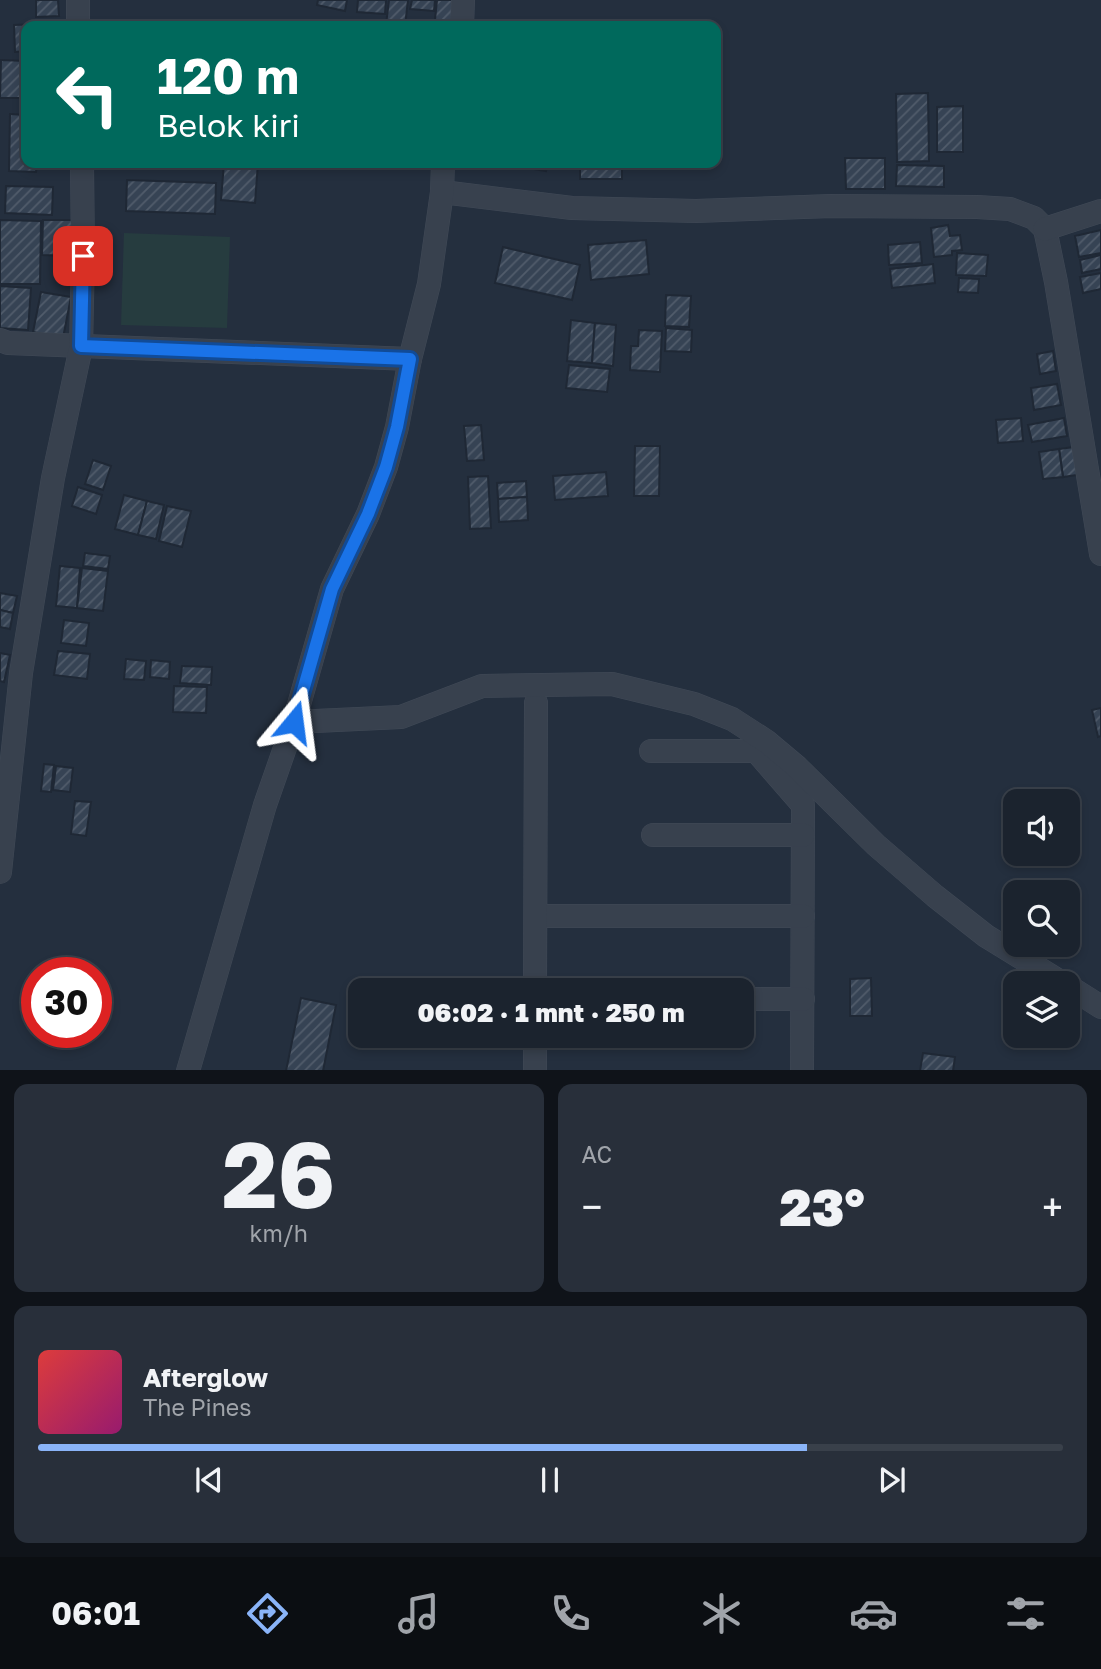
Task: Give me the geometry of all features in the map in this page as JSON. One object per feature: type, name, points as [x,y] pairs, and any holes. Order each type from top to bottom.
[{"type":"street","points":[[78,0],[78,21]]},
{"type":"street","points":[[462,21],[463,0]]},
{"type":"street","points":[[0,872],[21,673],[44,529],[81,346],[82,168]]},
{"type":"street","points":[[188,1070],[265,805],[294,722],[332,589],[368,514],[386,467],[429,284],[443,168]]},
{"type":"street","points":[[442,192],[572,208],[696,211],[831,206],[1010,208],[1034,218],[1045,229],[1101,554]]},
{"type":"street","points":[[1045,229],[1101,211]]},
{"type":"street","points":[[0,340],[8,343],[410,359]]},
{"type":"street","points":[[294,722],[401,717],[482,686],[612,684],[694,704],[732,719],[766,741],[797,767],[876,845],[935,896],[986,936],[1043,971]]},
{"type":"street","points":[[535,978],[536,703]]},
{"type":"street","points":[[651,751],[756,751],[803,805],[802,1070]]},
{"type":"street","points":[[653,835],[803,835]]},
{"type":"street","points":[[536,916],[803,916]]},
{"type":"street","points":[[1080,994],[1101,1007]]},
{"type":"street","points":[[754,999],[803,999]]},
{"type":"street","points":[[535,1048],[535,1070]]},
{"type":"green space","points":[[124,233],[230,237],[227,328],[121,325]]},
{"type":"building","points":[[36,0],[58,0],[59,16],[36,17]]},
{"type":"building","points":[[318,0],[347,0],[345,11],[317,5]]},
{"type":"building","points":[[358,0],[386,0],[385,14],[357,12]]},
{"type":"building","points":[[389,0],[408,0],[406,21],[386,21]]},
{"type":"building","points":[[412,0],[435,0],[434,11],[410,9]]},
{"type":"building","points":[[437,0],[454,0],[451,21],[435,20]]},
{"type":"building","points":[[14,25],[21,25],[21,51],[15,52]]},
{"type":"building","points":[[1,60],[21,61],[21,98],[0,98]]},
{"type":"building","points":[[928,93],[929,161],[897,162],[896,94]]},
{"type":"building","points":[[963,106],[963,152],[937,152],[937,107]]},
{"type":"building","points":[[10,114],[21,115],[21,168],[36,168],[36,172],[9,171]]},
{"type":"building","points":[[845,158],[885,158],[885,189],[846,189]]},
{"type":"building","points":[[897,165],[944,166],[944,187],[896,186]]},
{"type":"building","points":[[224,168],[258,168],[255,203],[221,200]]},
{"type":"building","points":[[580,168],[622,168],[622,179],[580,179]]},
{"type":"building","points":[[127,180],[216,183],[215,214],[126,211]]},
{"type":"building","points":[[6,186],[53,187],[52,215],[5,213]]},
{"type":"building","points":[[0,220],[41,221],[40,284],[0,284]]},
{"type":"building","points":[[43,220],[73,220],[72,256],[42,255]]},
{"type":"building","points":[[948,225],[950,236],[960,235],[962,250],[952,251],[952,255],[934,257],[931,228]]},
{"type":"building","points":[[1101,230],[1101,253],[1079,257],[1075,236]]},
{"type":"building","points":[[646,240],[649,274],[591,280],[588,245]]},
{"type":"building","points":[[920,242],[922,263],[889,265],[888,245]]},
{"type":"building","points":[[503,247],[580,265],[572,300],[495,283]]},
{"type":"building","points":[[957,253],[988,255],[986,276],[956,275]]},
{"type":"building","points":[[1101,255],[1101,269],[1082,273],[1080,260]]},
{"type":"building","points":[[933,264],[935,283],[892,288],[890,269]]},
{"type":"building","points":[[1101,273],[1101,289],[1083,293],[1080,277]]},
{"type":"building","points":[[959,278],[979,279],[978,293],[958,292]]},
{"type":"building","points":[[0,286],[31,288],[28,330],[0,328]]},
{"type":"building","points":[[41,292],[71,297],[63,338],[33,332]]},
{"type":"building","points":[[666,295],[691,296],[689,327],[665,326]]},
{"type":"building","points":[[571,320],[595,323],[592,363],[567,361]]},
{"type":"building","points":[[595,323],[616,325],[613,366],[592,363]]},
{"type":"building","points":[[666,328],[692,330],[691,352],[665,351]]},
{"type":"building","points":[[639,330],[662,331],[660,372],[630,370],[631,346],[638,346]]},
{"type":"building","points":[[1053,351],[1056,371],[1040,374],[1037,354]]},
{"type":"building","points":[[569,365],[610,369],[607,392],[566,388]]},
{"type":"building","points":[[1057,384],[1061,405],[1034,410],[1031,388]]},
{"type":"building","points":[[1021,418],[1023,441],[998,443],[996,420]]},
{"type":"building","points":[[1064,418],[1067,436],[1032,442],[1028,425]]},
{"type":"building","points":[[481,425],[484,460],[467,461],[464,426]]},
{"type":"building","points":[[635,446],[660,446],[659,496],[634,496]]},
{"type":"building","points":[[1074,447],[1077,475],[1063,477],[1059,449]]},
{"type":"building","points":[[1059,449],[1063,477],[1043,479],[1039,452]]},
{"type":"building","points":[[93,460],[111,466],[103,490],[85,484]]},
{"type":"building","points":[[606,472],[608,496],[555,500],[553,476]]},
{"type":"building","points":[[488,476],[491,528],[470,529],[468,477]]},
{"type":"building","points":[[526,481],[527,497],[498,499],[497,483]]},
{"type":"building","points":[[78,487],[102,495],[96,514],[72,506]]},
{"type":"building","points":[[124,495],[147,501],[138,535],[115,529]]},
{"type":"building","points":[[527,497],[528,520],[499,522],[498,499]]},
{"type":"building","points":[[147,501],[164,505],[156,539],[138,535]]},
{"type":"building","points":[[167,506],[191,511],[182,547],[159,541]]},
{"type":"building","points":[[85,553],[110,556],[108,569],[83,566]]},
{"type":"building","points":[[60,566],[80,568],[77,608],[56,606]]},
{"type":"building","points":[[82,568],[108,571],[103,611],[77,608]]},
{"type":"building","points":[[0,593],[17,596],[13,613],[0,610]]},
{"type":"building","points":[[0,610],[13,613],[10,629],[0,627]]},
{"type":"building","points":[[64,620],[89,623],[86,646],[61,643]]},
{"type":"building","points":[[58,651],[90,654],[87,679],[54,675]]},
{"type":"building","points":[[0,653],[10,655],[4,682],[0,681]]},
{"type":"building","points":[[126,659],[146,661],[144,680],[124,679]]},
{"type":"building","points":[[151,660],[170,662],[169,679],[150,677]]},
{"type":"building","points":[[182,666],[212,667],[211,685],[180,683]]},
{"type":"building","points":[[174,686],[207,687],[206,713],[173,712]]},
{"type":"building","points":[[1101,708],[1101,736],[1098,737],[1092,710]]},
{"type":"building","points":[[44,764],[54,765],[51,792],[41,791]]},
{"type":"building","points":[[56,766],[73,768],[70,792],[53,790]]},
{"type":"building","points":[[75,801],[91,802],[86,836],[71,834]]},
{"type":"building","points":[[871,978],[872,1016],[850,1016],[850,979]]},
{"type":"building","points":[[301,998],[336,1005],[323,1070],[286,1070]]},
{"type":"building","points":[[923,1053],[955,1057],[953,1070],[920,1070]]},
{"type":"route","points":[[83,256],[81,346],[410,359],[386,467],[368,514],[332,589],[294,722]]}]
